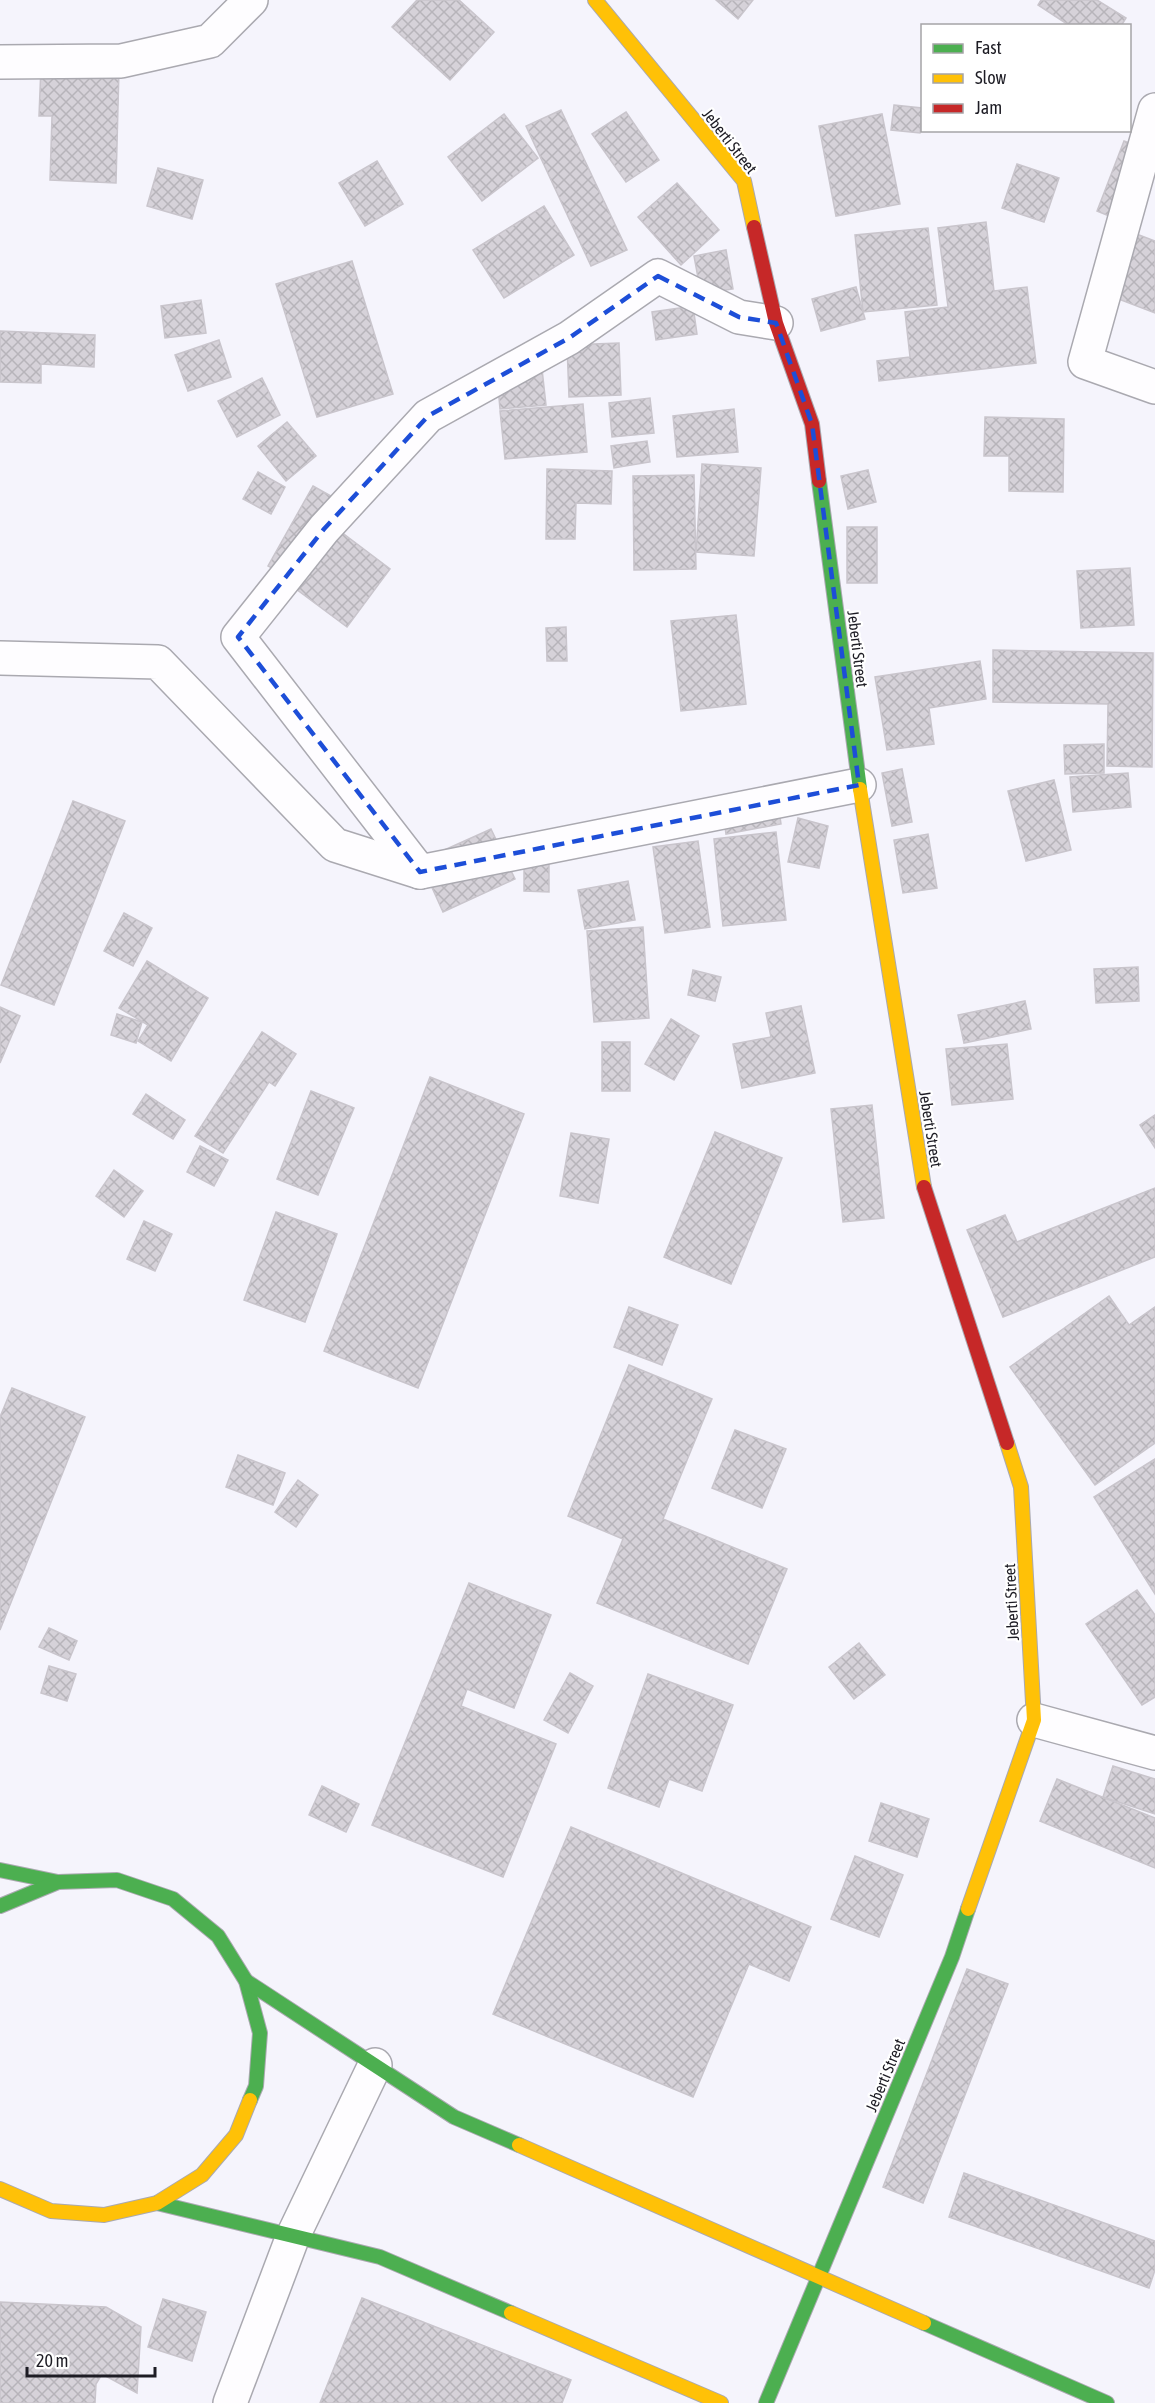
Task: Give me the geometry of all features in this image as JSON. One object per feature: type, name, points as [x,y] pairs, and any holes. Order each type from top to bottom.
[{"type":"street","points":[[0,62],[121,61],[210,41],[251,0]]},
{"type":"street","name":"Jeberti Street","points":[[595,0],[744,180],[776,323],[812,424],[859,785],[922,1181],[1021,1487],[1034,1720],[952,1957],[766,2403]]},
{"type":"street","points":[[1155,110],[1085,362],[1155,387]]},
{"type":"street","points":[[420,872],[238,637],[324,529],[428,416],[569,338],[658,276],[739,316],[776,323]]},
{"type":"street","points":[[0,658],[158,662],[335,845],[420,872],[859,785]]},
{"type":"street","points":[[1034,1720],[1155,1753]]},
{"type":"street","points":[[0,1870],[58,1882],[117,1880],[172,1899],[218,1936],[246,1981],[260,2033],[256,2086],[236,2135],[202,2175],[157,2203],[104,2215],[51,2211],[0,2189]]},
{"type":"street","points":[[0,1906],[58,1882]]},
{"type":"street","points":[[246,1981],[454,2117],[1107,2403]]},
{"type":"street","points":[[230,2403],[293,2236],[375,2065]]},
{"type":"street","points":[[157,2203],[380,2257],[721,2403]]},
{"type":"highlighted area","points":[[658,276],[739,317],[776,323],[812,424],[859,785],[420,872],[238,637],[324,529],[428,416],[569,338]]},
{"type":"building","points":[[417,0],[459,0],[494,32],[450,80],[392,27]]},
{"type":"building","points":[[716,0],[753,0],[738,19]]},
{"type":"building","points":[[1041,0],[1097,0],[1126,18],[1122,24],[1067,24],[1038,5]]},
{"type":"building","points":[[41,66],[119,69],[116,183],[50,180],[52,116],[39,116]]},
{"type":"building","points":[[894,105],[921,108],[920,133],[891,130]]},
{"type":"building","points":[[561,110],[627,250],[591,266],[526,126]]},
{"type":"building","points":[[626,112],[659,160],[626,182],[592,134]]},
{"type":"building","points":[[504,114],[538,158],[482,201],[448,157]]},
{"type":"building","points":[[882,114],[900,204],[836,216],[819,126]]},
{"type":"building","points":[[1124,141],[1151,151],[1124,222],[1097,211]]},
{"type":"building","points":[[377,161],[403,204],[365,226],[339,183]]},
{"type":"building","points":[[1017,164],[1059,178],[1044,222],[1002,208]]},
{"type":"building","points":[[158,168],[203,180],[192,219],[147,206]]},
{"type":"building","points":[[677,183],[719,230],[681,265],[638,217]]},
{"type":"building","points":[[544,206],[574,255],[504,298],[473,250]]},
{"type":"building","points":[[986,222],[994,291],[1027,287],[1036,363],[879,381],[877,361],[910,357],[905,312],[948,307],[938,228]]},
{"type":"building","points":[[928,228],[937,305],[863,312],[855,235]]},
{"type":"building","points":[[1126,230],[1155,241],[1155,313],[1103,293]]},
{"type":"building","points":[[726,250],[733,289],[701,294],[694,256]]},
{"type":"building","points":[[352,261],[393,394],[317,417],[276,284]]},
{"type":"building","points":[[856,287],[865,319],[821,331],[812,299]]},
{"type":"building","points":[[201,300],[206,333],[165,338],[161,306]]},
{"type":"building","points":[[693,306],[697,334],[656,340],[652,312]]},
{"type":"building","points":[[0,331],[95,335],[94,367],[41,364],[41,383],[0,382]]},
{"type":"building","points":[[219,340],[231,377],[188,391],[175,355]]},
{"type":"building","points":[[619,343],[621,395],[569,397],[567,345]]},
{"type":"building","points":[[541,360],[546,405],[500,409],[496,364]]},
{"type":"building","points":[[262,378],[280,415],[237,437],[218,401]]},
{"type":"building","points":[[650,398],[654,433],[612,437],[609,403]]},
{"type":"building","points":[[583,404],[587,452],[505,459],[500,411]]},
{"type":"building","points":[[734,409],[738,452],[677,457],[673,416]]},
{"type":"building","points":[[985,417],[1064,419],[1063,492],[1009,491],[1009,456],[984,456]]},
{"type":"building","points":[[287,422],[316,456],[286,481],[258,446]]},
{"type":"building","points":[[647,441],[650,462],[614,468],[611,446]]},
{"type":"building","points":[[702,464],[761,468],[754,556],[696,552]]},
{"type":"building","points":[[547,469],[612,471],[611,504],[576,503],[575,539],[546,539]]},
{"type":"building","points":[[868,470],[876,502],[848,509],[841,476]]},
{"type":"building","points":[[258,472],[285,487],[271,514],[243,499]]},
{"type":"building","points":[[694,475],[696,569],[634,570],[633,476]]},
{"type":"building","points":[[313,486],[331,496],[286,576],[268,566]]},
{"type":"building","points":[[328,522],[390,569],[347,627],[284,580]]},
{"type":"building","points":[[847,527],[877,527],[877,583],[847,583]]},
{"type":"building","points":[[1130,568],[1134,625],[1081,628],[1077,571]]},
{"type":"building","points":[[736,615],[746,704],[681,711],[671,621]]},
{"type":"building","points":[[566,627],[567,661],[547,661],[546,628]]},
{"type":"building","points":[[993,650],[1153,653],[1152,767],[1107,766],[1108,704],[993,702]]},
{"type":"building","points":[[980,661],[986,699],[929,708],[934,744],[887,750],[875,677]]},
{"type":"building","points":[[1104,744],[1104,773],[1065,774],[1064,745]]},
{"type":"building","points":[[902,769],[912,822],[892,826],[882,773]]},
{"type":"building","points":[[1128,773],[1131,807],[1073,812],[1070,777]]},
{"type":"building","points":[[1054,780],[1071,850],[1026,861],[1008,791]]},
{"type":"building","points":[[776,790],[781,824],[726,834],[721,799]]},
{"type":"building","points":[[73,801],[125,821],[54,1005],[1,985]]},
{"type":"building","points":[[798,818],[828,826],[819,868],[788,862]]},
{"type":"building","points":[[491,829],[515,879],[443,912],[420,861]]},
{"type":"building","points":[[776,832],[786,920],[723,926],[714,839]]},
{"type":"building","points":[[928,834],[937,888],[903,893],[894,840]]},
{"type":"building","points":[[698,841],[710,927],[665,933],[653,847]]},
{"type":"building","points":[[524,859],[549,860],[549,892],[524,891]]},
{"type":"building","points":[[628,881],[635,920],[585,929],[578,890]]},
{"type":"building","points":[[124,913],[152,928],[133,966],[104,951]]},
{"type":"building","points":[[643,927],[649,1018],[594,1022],[587,931]]},
{"type":"building","points":[[147,961],[208,998],[171,1061],[138,1041],[148,1025],[119,1008]]},
{"type":"building","points":[[1138,967],[1139,1001],[1096,1003],[1094,969]]},
{"type":"building","points":[[693,970],[721,977],[715,1001],[688,995]]},
{"type":"building","points":[[1025,1001],[1031,1029],[964,1043],[958,1015]]},
{"type":"building","points":[[801,1006],[815,1073],[742,1088],[733,1044],[771,1037],[766,1013]]},
{"type":"building","points":[[0,1007],[20,1016],[0,1063]]},
{"type":"building","points":[[117,1014],[142,1022],[136,1043],[111,1035]]},
{"type":"building","points":[[671,1019],[699,1036],[674,1080],[645,1064]]},
{"type":"building","points":[[262,1032],[296,1054],[275,1086],[269,1082],[223,1153],[195,1136]]},
{"type":"building","points":[[602,1042],[630,1042],[630,1091],[602,1091]]},
{"type":"building","points":[[1007,1044],[1013,1099],[952,1105],[946,1049]]},
{"type":"building","points":[[430,1077],[524,1114],[418,1388],[324,1351]]},
{"type":"building","points":[[311,1091],[354,1108],[318,1195],[277,1179]]},
{"type":"building","points":[[146,1094],[185,1120],[173,1139],[133,1114]]},
{"type":"building","points":[[872,1105],[884,1218],[843,1222],[831,1109]]},
{"type":"building","points":[[1155,1115],[1155,1148],[1140,1125]]},
{"type":"building","points":[[715,1132],[782,1158],[731,1284],[664,1257]]},
{"type":"building","points":[[571,1133],[609,1139],[598,1203],[560,1196]]},
{"type":"building","points":[[200,1146],[228,1160],[214,1186],[187,1172]]},
{"type":"building","points":[[114,1170],[143,1191],[124,1217],[96,1196]]},
{"type":"building","points":[[1155,1188],[1155,1257],[1003,1317],[967,1230],[1005,1215],[1017,1242]]},
{"type":"building","points":[[276,1212],[337,1234],[305,1322],[244,1300]]},
{"type":"building","points":[[144,1221],[172,1234],[155,1271],[127,1259]]},
{"type":"building","points":[[1109,1296],[1129,1325],[1155,1307],[1155,1443],[1095,1485],[1010,1367]]},
{"type":"building","points":[[629,1307],[678,1325],[662,1365],[614,1347]]},
{"type":"building","points":[[629,1365],[712,1399],[663,1519],[787,1569],[748,1664],[597,1603],[623,1539],[568,1516]]},
{"type":"building","points":[[12,1388],[85,1417],[0,1630],[0,1417]]},
{"type":"building","points":[[735,1430],[786,1449],[762,1508],[712,1488]]},
{"type":"building","points":[[238,1455],[285,1473],[273,1505],[226,1487]]},
{"type":"building","points":[[1155,1459],[1155,1594],[1094,1497]]},
{"type":"building","points":[[298,1480],[318,1495],[296,1527],[275,1512]]},
{"type":"building","points":[[469,1583],[551,1615],[514,1708],[467,1689],[461,1706],[556,1744],[503,1877],[372,1825]]},
{"type":"building","points":[[1137,1590],[1155,1615],[1155,1697],[1142,1705],[1086,1624]]},
{"type":"building","points":[[49,1628],[77,1641],[69,1660],[39,1647]]},
{"type":"building","points":[[859,1643],[885,1675],[854,1699],[829,1667]]},
{"type":"building","points":[[49,1666],[76,1674],[67,1701],[41,1693]]},
{"type":"building","points":[[570,1673],[593,1686],[568,1733],[544,1720]]},
{"type":"building","points":[[648,1674],[733,1705],[702,1791],[669,1779],[659,1807],[608,1788]]},
{"type":"building","points":[[1113,1766],[1155,1779],[1155,1814],[1103,1797]]},
{"type":"building","points":[[1057,1779],[1155,1818],[1155,1868],[1040,1821]]},
{"type":"building","points":[[322,1786],[359,1804],[346,1832],[309,1815]]},
{"type":"building","points":[[881,1803],[929,1819],[917,1857],[869,1841]]},
{"type":"building","points":[[571,1827],[811,1927],[789,1981],[749,1964],[693,2097],[493,2014]]},
{"type":"building","points":[[855,1856],[903,1875],[879,1937],[831,1919]]},
{"type":"building","points":[[967,1969],[1008,1984],[923,2203],[883,2187]]},
{"type":"building","points":[[964,2173],[1155,2241],[1155,2270],[1149,2288],[949,2217]]},
{"type":"building","points":[[362,2298],[571,2380],[562,2403],[320,2403]]},
{"type":"building","points":[[163,2299],[206,2312],[192,2361],[148,2347]]},
{"type":"building","points":[[0,2302],[106,2307],[141,2327],[137,2393],[102,2374],[96,2384],[95,2403],[0,2403]]},
{"type":"traffic: fast","points":[[819,481],[860,789]]},
{"type":"traffic: fast","points":[[0,1870],[58,1882]]},
{"type":"traffic: fast","points":[[0,1906],[58,1882],[117,1880],[173,1899],[218,1936],[246,1981],[260,2033],[256,2086],[250,2100]]},
{"type":"traffic: fast","points":[[766,2403],[952,1957],[968,1909]]},
{"type":"traffic: fast","points":[[246,1981],[454,2117],[519,2145]]},
{"type":"traffic: fast","points":[[157,2203],[380,2257],[511,2313]]},
{"type":"traffic: fast","points":[[924,2323],[1107,2403]]},
{"type":"traffic: slow","points":[[595,0],[744,181],[754,227]]},
{"type":"traffic: slow","points":[[860,789],[924,1187]]},
{"type":"traffic: slow","points":[[968,1909],[1034,1720],[1021,1487],[1007,1443]]},
{"type":"traffic: slow","points":[[0,2189],[51,2211],[104,2215],[157,2203],[202,2175],[236,2135],[250,2100]]},
{"type":"traffic: slow","points":[[519,2145],[924,2323]]},
{"type":"traffic: slow","points":[[511,2313],[721,2403]]},
{"type":"traffic: jam","points":[[754,227],[776,323],[812,424],[819,481]]},
{"type":"traffic: jam","points":[[924,1187],[1007,1443]]}]
